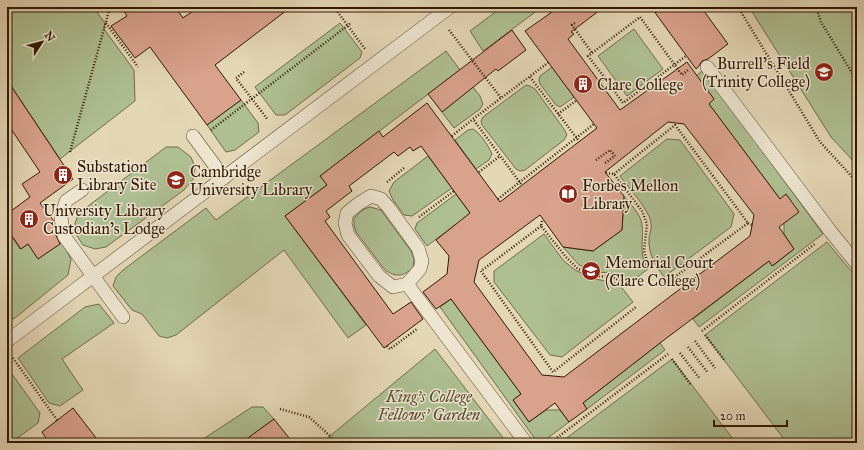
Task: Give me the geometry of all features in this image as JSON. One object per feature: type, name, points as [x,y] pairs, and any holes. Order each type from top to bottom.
[{"type":"lane","points":[[7,340],[450,7]]},
{"type":"lane","points":[[707,67],[831,232],[857,264]]},
{"type":"lane","points":[[195,138],[224,178]]},
{"type":"lane","points":[[82,190],[66,201],[61,218],[64,236],[123,317]]},
{"type":"lane","points":[[371,196],[380,199],[389,208],[418,248],[422,261],[420,269],[407,284],[393,287],[379,276],[348,235],[345,222],[347,213],[371,196]]},
{"type":"lane","points":[[407,284],[526,443]]},
{"type":"path","points":[[70,152],[110,7]]},
{"type":"path","points":[[334,7],[375,64]]},
{"type":"path","points":[[738,7],[820,142],[857,182]]},
{"type":"path","points":[[816,7],[821,22],[857,81]]},
{"type":"path","points":[[438,16],[501,98]]},
{"type":"path","points":[[686,56],[675,65],[623,103],[588,56],[640,17],[675,65],[682,75],[692,67]]},
{"type":"path","points":[[105,22],[138,67]]},
{"type":"path","points":[[195,138],[351,23]]},
{"type":"path","points":[[575,23],[572,25],[592,53]]},
{"type":"path","points":[[452,136],[549,62]]},
{"type":"path","points":[[244,72],[236,78],[280,136]]},
{"type":"path","points":[[530,77],[578,139]]},
{"type":"path","points":[[600,82],[605,78]]},
{"type":"path","points":[[558,114],[576,100]]},
{"type":"path","points":[[473,119],[520,183]]},
{"type":"path","points":[[498,199],[578,139],[594,124]]},
{"type":"path","points":[[614,174],[674,125],[748,223],[752,225]]},
{"type":"path","points":[[596,160],[610,150],[615,156],[605,163]]},
{"type":"path","points":[[478,172],[500,156]]},
{"type":"path","points":[[606,173],[614,174],[642,211],[647,224],[644,250],[647,261],[652,267]]},
{"type":"path","points":[[404,228],[454,191]]},
{"type":"path","points":[[542,221],[541,226],[481,271],[553,372],[636,307]]},
{"type":"path","points":[[668,282],[748,223]]},
{"type":"path","points":[[541,226],[566,258],[578,269],[597,276],[612,277],[619,280],[625,286]]},
{"type":"path","points":[[702,330],[831,232]]},
{"type":"path","points":[[387,346],[390,349],[432,318]]},
{"type":"path","points":[[705,335],[725,361]]},
{"type":"path","points":[[695,341],[715,368]]},
{"type":"path","points":[[688,347],[708,373]]},
{"type":"path","points":[[680,353],[700,379]]},
{"type":"path","points":[[10,354],[56,420]]},
{"type":"path","points":[[550,443],[668,354]]},
{"type":"path","points":[[672,359],[691,385]]},
{"type":"path","points":[[280,408],[309,417],[330,436],[334,443]]},
{"type":"green space","points":[[7,7],[102,7],[96,11],[105,23],[104,29],[134,70],[135,101],[60,159],[7,80]]},
{"type":"green space","points":[[502,7],[542,7],[483,51],[470,31]]},
{"type":"green space","name":"Burrell's Field (Trinity College)","points":[[749,7],[857,7],[857,165],[831,137]]},
{"type":"green space","points":[[340,23],[362,52],[360,58],[285,115],[276,115],[255,87]]},
{"type":"green space","points":[[634,29],[663,69],[627,96],[598,56]]},
{"type":"green space","points":[[446,51],[460,70],[320,176],[327,185],[285,216],[366,325],[348,338],[284,250],[176,335],[167,338],[159,336],[142,314],[132,310],[113,286],[116,277],[123,270],[206,208],[216,220]]},
{"type":"green space","points":[[552,67],[574,97],[560,107],[556,105],[540,84],[539,80],[540,76]]},
{"type":"green space","points":[[703,70],[823,234],[699,327],[693,319],[769,261],[773,266],[794,249],[784,234],[784,223],[780,199],[709,104],[714,99],[696,76]]},
{"type":"green space","points":[[526,85],[535,89],[567,135],[564,140],[525,170],[520,171],[516,169],[482,125],[481,121],[483,117]]},
{"type":"green space","points":[[473,87],[480,96],[483,104],[480,109],[454,128],[442,112]]},
{"type":"green space","points":[[241,100],[258,123],[259,132],[235,150],[226,152],[207,125]]},
{"type":"green space","points":[[473,129],[484,140],[492,154],[489,160],[476,169],[455,140],[468,130]]},
{"type":"green space","points":[[667,139],[680,140],[734,214],[731,227],[664,277],[655,264],[651,254],[649,244],[651,226],[650,218],[643,206],[620,176]]},
{"type":"green space","points":[[166,147],[178,147],[191,157],[195,168],[194,178],[184,190],[106,247],[95,249],[83,245],[75,233],[75,223],[79,213]]},
{"type":"green space","points":[[428,156],[452,188],[412,216],[404,215],[393,200],[389,191],[394,182]]},
{"type":"green space","points":[[456,194],[476,221],[455,225],[427,246],[415,229],[417,223]]},
{"type":"green space","points":[[624,196],[641,221],[642,252],[648,269],[628,284],[620,276],[597,272],[579,265],[563,247],[593,251],[622,230]]},
{"type":"green space","points":[[370,207],[381,210],[411,251],[414,259],[413,268],[406,273],[396,275],[385,270],[356,232],[354,218],[364,209]]},
{"type":"green space","points":[[7,229],[20,249],[28,244],[38,258],[62,242],[71,259],[68,275],[15,318],[7,321]]},
{"type":"green space","points":[[544,234],[563,260],[575,270],[594,279],[614,282],[622,288],[633,302],[562,357],[550,355],[494,282],[494,271]]},
{"type":"green space","points":[[827,242],[857,278],[857,443],[787,443],[705,335]]},
{"type":"green space","points":[[451,299],[521,394],[513,400],[529,422],[546,410],[560,410],[569,422],[541,443],[538,443],[440,307]]},
{"type":"green space","points":[[99,304],[114,323],[62,359],[83,390],[60,406],[49,403],[18,358],[85,307]]},
{"type":"green space","points":[[660,343],[665,350],[587,409],[583,403]]},
{"type":"green space","name":"King's College Fellows' Garden","points":[[435,349],[507,443],[322,443],[330,436]]},
{"type":"green space","points":[[672,359],[736,443],[560,443]]},
{"type":"green space","points":[[9,370],[40,413],[38,423],[16,439],[19,443],[7,443],[7,372]]},
{"type":"green space","points":[[252,407],[263,407],[274,419],[241,443],[197,443]]},
{"type":"building","name":"Cambridge University Library","points":[[121,7],[175,7],[183,18],[199,7],[291,7],[215,65],[241,100],[207,125],[150,47],[135,58],[111,26],[127,16]]},
{"type":"building","points":[[559,7],[604,7],[571,32],[574,34],[568,39],[620,110],[687,62],[714,99],[709,104],[780,199],[786,194],[799,212],[779,227],[794,249],[772,266],[769,261],[660,343],[583,403],[587,409],[569,422],[555,403],[529,422],[513,400],[521,394],[451,299],[436,309],[423,292],[447,274],[449,256],[436,240],[470,213],[421,146],[413,151],[410,147],[398,156],[394,152],[349,186],[352,191],[326,211],[330,217],[325,221],[393,314],[411,302],[423,319],[384,348],[285,216],[327,185],[320,176],[379,131],[383,137],[427,103],[500,202],[597,128],[525,31]],"holes":[[[668,122],[684,124],[754,215],[750,236],[564,377],[542,375],[474,282],[479,260],[540,215],[563,247],[593,251],[622,230],[624,196],[605,172]]]},
{"type":"building","points":[[651,7],[701,7],[728,44],[708,59],[702,61],[696,69]]},
{"type":"building","points":[[512,30],[526,50],[498,71],[496,69],[442,112],[428,94]]},
{"type":"building","points":[[7,80],[73,179],[40,203],[53,220],[54,225],[52,227],[60,244],[38,259],[28,244],[21,249],[7,229],[7,214],[30,197],[22,184],[40,172],[7,123]]},
{"type":"building","points":[[73,408],[100,443],[49,443],[42,432]]},
{"type":"building","points":[[274,419],[293,443],[241,443]]},
{"type":"place","name":"Burrell's Field (Trinity College)","points":[[824,72]]},
{"type":"place","name":"Clare College","points":[[583,84]]},
{"type":"place","name":"Substation Library Site","points":[[63,175]]},
{"type":"place","name":"Cambridge University Library","points":[[176,180]]},
{"type":"place","name":"Forbes Mellon Library","points":[[568,194]]},
{"type":"place","name":"University Library Custodian's Lodge","points":[[29,219]]},
{"type":"place","name":"Memorial Court (Clare College)","points":[[591,271]]}]
